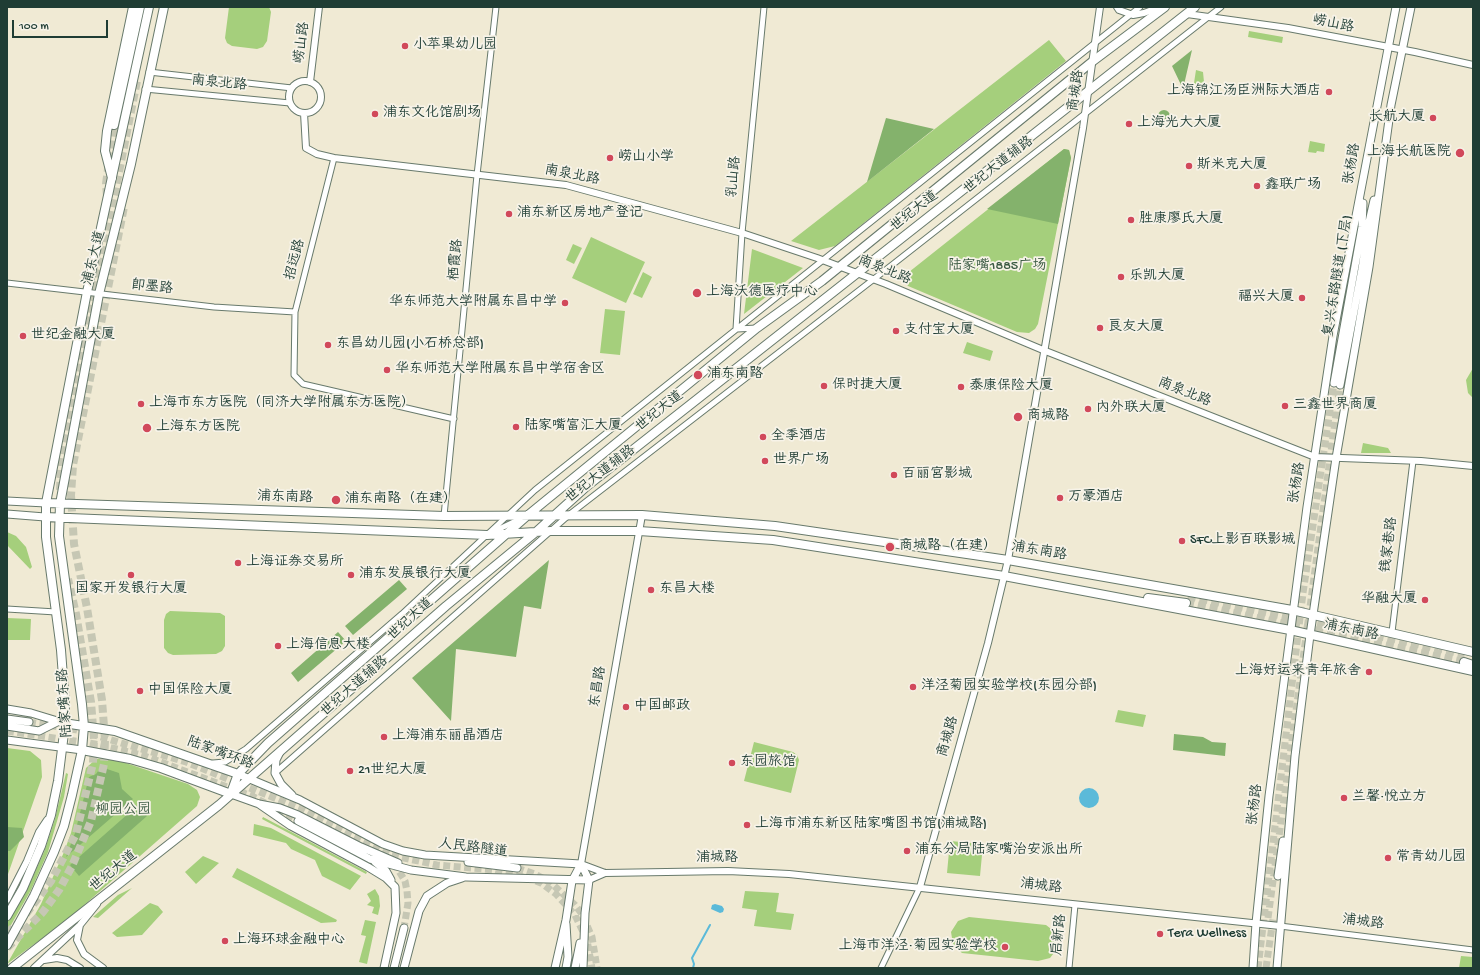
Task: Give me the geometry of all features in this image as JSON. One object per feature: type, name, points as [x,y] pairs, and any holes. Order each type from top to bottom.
[{"type":"main road","points":[[112,179],[104,151],[133,7]]},
{"type":"main road","points":[[114,125],[140,7]]},
{"type":"main road","name":"浦东大道","points":[[45,517],[46,503],[87,292],[149,7]]},
{"type":"main road","name":"浦东大道","points":[[59,517],[60,504],[99,294],[131,164],[145,89],[164,7]]},
{"type":"main road","name":"世纪大道","points":[[231,794],[238,774],[292,721],[528,515],[756,328],[840,266],[1093,61],[1165,7]]},
{"type":"main road","name":"世纪大道","points":[[12,968],[102,899],[231,794],[446,606],[536,532],[587,486],[1195,7]]},
{"type":"main road","name":"张杨路","points":[[1253,968],[1256,923],[1292,610],[1333,336],[1396,7]]},
{"type":"main road","name":"张杨路","points":[[1277,968],[1294,756],[1310,635],[1336,458],[1369,267],[1401,49],[1410,7]]},
{"type":"main road","name":"复兴东路隧道 (下层)","points":[[1364,172],[1362,227],[1337,384],[1362,268],[1369,222],[1381,177]]},
{"type":"main road","name":"浦东南路","points":[[7,501],[444,516],[555,514],[642,515],[774,526],[1008,560],[1313,614],[1392,632],[1469,656],[1473,665]]},
{"type":"main road","name":"浦东南路","points":[[7,514],[45,517],[487,535],[551,531],[639,531],[773,540],[1004,576],[1290,630],[1473,671]]},
{"type":"main road","name":"陆家嘴东路","points":[[7,916],[30,872],[50,815],[62,747],[61,723],[65,704],[61,650],[46,537],[45,517]]},
{"type":"main road","name":"陆家嘴东路","points":[[7,945],[34,896],[54,852],[72,796],[82,750],[84,726],[59,536],[59,517]]},
{"type":"main road","name":"浦东南路","points":[[1082,591],[1187,599],[1086,574]]},
{"type":"main road","name":"陆家嘴环路","points":[[7,709],[41,716],[61,723],[115,732],[238,774],[300,800],[383,844],[415,854]]},
{"type":"main road","points":[[7,719],[29,722]]},
{"type":"main road","points":[[7,726],[39,731],[61,723]]},
{"type":"main road","points":[[7,740],[123,757],[161,768],[258,804],[280,808],[298,815],[379,856],[424,872]]},
{"type":"main road","points":[[1265,876],[1276,745]]},
{"type":"main road","points":[[281,751],[276,760],[275,773],[281,784],[300,800]]},
{"type":"main road","points":[[1278,876],[1294,756]]},
{"type":"main road","points":[[258,804],[291,826],[368,867],[386,878],[395,887]]},
{"type":"main road","points":[[298,821],[370,859],[386,871],[395,887],[396,913],[384,968]]},
{"type":"main road","name":"浦城路","points":[[415,854],[581,864]]},
{"type":"main road","name":"人民路隧道","points":[[425,855],[440,860],[496,864],[517,868]]},
{"type":"main road","points":[[370,859],[392,866],[424,872]]},
{"type":"main road","points":[[575,968],[585,913],[589,880],[581,864]]},
{"type":"main road","name":"东昌路","points":[[555,968],[566,920],[572,881],[581,864]]},
{"type":"main road","name":"浦城路","points":[[424,872],[466,877],[572,881],[589,880]]},
{"type":"main road","points":[[404,968],[419,911],[427,896],[448,882],[466,877]]},
{"type":"main road","points":[[583,968],[585,913]]},
{"type":"main road","points":[[566,920],[568,939],[568,957],[566,968]]},
{"type":"main road","points":[[394,968],[404,928]]},
{"type":"street","name":"崂山路","points":[[310,82],[319,7]]},
{"type":"street","name":"栖霞路","points":[[444,516],[477,175],[496,7]]},
{"type":"street","name":"乳山路","points":[[736,329],[742,233],[764,7]]},
{"type":"street","name":"商城路","points":[[881,968],[920,887],[988,643],[1008,560],[1043,350],[1086,113],[1100,7]]},
{"type":"street","points":[[1117,7],[1119,10],[1131,14],[1144,13],[1160,7]]},
{"type":"street","name":"世纪大道辅路","points":[[204,762],[225,762],[246,749],[402,614],[535,490],[1140,7]]},
{"type":"street","name":"世纪大道辅路","points":[[275,773],[570,514],[874,279],[1221,7]]},
{"type":"street","name":"崂山路","points":[[1187,14],[1288,28],[1401,49],[1473,65]]},
{"type":"street","name":"崂山路","points":[[149,72],[292,88],[300,82],[310,82],[318,88],[321,98],[316,108],[312,111],[304,113]]},
{"type":"street","points":[[292,88],[289,95],[290,104],[297,111],[304,113]]},
{"type":"street","name":"南泉北路","points":[[145,89],[290,104]]},
{"type":"street","name":"南泉北路","points":[[304,113],[306,148],[317,154],[334,158],[566,185],[742,233],[824,260],[874,279],[1043,350],[1315,457],[1413,461],[1473,466]]},
{"type":"street","name":"招远路","points":[[334,158],[295,312],[294,370],[297,379],[303,384],[454,419]]},
{"type":"street","name":"即墨路","points":[[7,283],[214,306],[295,312]]},
{"type":"street","points":[[736,329],[756,328]]},
{"type":"street","name":"钱家巷路","points":[[1392,632],[1413,461]]},
{"type":"street","name":"世纪大道辅路","points":[[487,535],[528,515]]},
{"type":"street","name":"东昌路","points":[[581,864],[628,585],[642,515]]},
{"type":"street","points":[[7,609],[56,612]]},
{"type":"street","points":[[7,900],[24,867],[39,832],[50,815]]},
{"type":"street","name":"浦城路","points":[[581,864],[605,873],[728,872],[789,874],[1256,923],[1473,950]]},
{"type":"street","name":"浦城路","points":[[589,880],[605,873]]},
{"type":"street","points":[[34,968],[80,924],[102,899]]},
{"type":"street","name":"启新路","points":[[1069,968],[1075,904]]},
{"type":"street","points":[[80,924],[77,940],[84,954],[103,968]]},
{"type":"street","points":[[44,960],[57,958],[67,960],[80,968]]},
{"type":"green space","points":[[229,7],[269,7],[271,12],[267,41],[263,47],[257,49],[232,46],[227,43],[225,38]]},
{"type":"green space","points":[[1249,31],[1283,37],[1282,43],[1248,37]]},
{"type":"green space","points":[[1049,40],[1066,61],[835,246],[819,250],[791,241]]},
{"type":"green space","points":[[1192,50],[1183,89],[1172,66]]},
{"type":"green space","points":[[1196,70],[1203,72],[1204,82],[1194,83]]},
{"type":"green space","points":[[1162,110],[1166,110],[1170,116],[1166,122],[1162,122],[1158,118],[1158,114]]},
{"type":"green space","points":[[886,118],[934,129],[867,182]]},
{"type":"green space","points":[[1310,141],[1325,144],[1324,152],[1308,152]]},
{"type":"green space","name":"陆家嘴1885广场","points":[[1064,149],[1069,150],[1071,158],[1038,324],[1035,329],[1029,333],[1017,332],[908,286],[905,279],[909,272]]},
{"type":"green space","points":[[1064,149],[1069,150],[1071,158],[1058,224],[987,209]]},
{"type":"green space","points":[[591,237],[645,262],[626,303],[572,278]]},
{"type":"green space","points":[[573,244],[582,248],[574,264],[566,260]]},
{"type":"green space","points":[[752,249],[803,268],[744,314]]},
{"type":"green space","points":[[643,272],[652,277],[642,298],[633,294]]},
{"type":"green space","points":[[605,309],[625,311],[620,355],[600,353]]},
{"type":"green space","points":[[967,342],[993,351],[990,361],[963,353]]},
{"type":"green space","points":[[1473,368],[1473,398],[1468,393],[1466,380]]},
{"type":"green space","points":[[1363,443],[1388,448],[1391,453],[1361,453]]},
{"type":"green space","points":[[7,532],[16,536],[26,547],[32,567],[30,569],[7,545]]},
{"type":"green space","points":[[549,560],[541,609],[524,606],[516,657],[456,649],[451,721],[412,678]]},
{"type":"green space","points":[[399,580],[407,589],[353,635],[345,626]]},
{"type":"green space","points":[[170,611],[220,613],[225,616],[225,646],[222,651],[216,654],[173,655],[168,653],[164,648],[164,620],[166,614]]},
{"type":"green space","points":[[7,618],[31,619],[30,640],[7,640]]},
{"type":"green space","points":[[338,632],[346,641],[298,682],[291,673]]},
{"type":"green space","points":[[1118,710],[1146,715],[1143,727],[1115,722]]},
{"type":"green space","points":[[1174,734],[1203,737],[1212,742],[1226,743],[1225,756],[1173,750]]},
{"type":"green space","points":[[754,742],[793,752],[797,755],[799,760],[791,793],[744,781]]},
{"type":"green space","points":[[7,748],[30,751],[41,760],[42,777],[7,877]]},
{"type":"green space","name":"柳园公园","points":[[104,758],[120,761],[188,784],[197,790],[200,797],[197,806],[66,921],[7,964],[41,904],[64,852],[71,833],[86,768],[96,759]]},
{"type":"green space","points":[[101,767],[119,773],[122,789],[133,799],[66,857],[75,833],[89,777],[96,774]]},
{"type":"green space","points":[[66,773],[68,774],[64,797],[48,852],[31,890],[7,932],[7,922],[25,894],[44,852],[55,819]]},
{"type":"green space","points":[[138,805],[147,816],[79,876],[70,865]]},
{"type":"green space","points":[[263,817],[367,872],[366,874],[262,819]]},
{"type":"green space","points":[[254,824],[271,828],[361,876],[350,890],[322,876],[315,860],[291,849],[286,843],[253,835]]},
{"type":"green space","points":[[7,827],[22,828],[24,837],[10,851],[7,851]]},
{"type":"green space","points":[[950,841],[983,844],[980,876],[947,873]]},
{"type":"green space","points":[[203,856],[219,863],[196,884],[185,872]]},
{"type":"green space","points":[[237,868],[337,920],[336,922],[321,923],[232,877]]},
{"type":"green space","points":[[132,888],[98,918],[93,917],[118,895]]},
{"type":"green space","points":[[375,889],[379,896],[380,906],[378,915],[372,913],[374,907],[367,905],[371,901],[367,894]]},
{"type":"green space","points":[[745,891],[779,893],[776,912],[794,914],[791,930],[754,926],[757,910],[742,908]]},
{"type":"green space","points":[[150,903],[158,906],[163,912],[142,935],[117,937],[112,933]]},
{"type":"green space","points":[[969,917],[1046,925],[1055,932],[1058,943],[1057,949],[1050,958],[1038,961],[962,953],[953,944],[951,932],[958,921]]},
{"type":"green space","points":[[365,920],[376,922],[367,964],[359,962],[366,936],[361,935]]},
{"type":"green space","points":[[1461,956],[1473,957],[1473,968],[1459,968]]},
{"type":"water","points":[[1089,788],[1096,791],[1099,798],[1096,805],[1089,808],[1082,805],[1079,798],[1082,791]]},
{"type":"water","points":[[715,904],[722,906],[724,909],[723,912],[720,913],[711,909],[712,905]]},
{"type":"waterway","points":[[693,968],[694,964],[692,958],[710,925]]},
{"type":"tunnel","points":[[60,490],[61,465],[137,81]]},
{"type":"tunnel","points":[[107,196],[106,184],[114,125]]},
{"type":"tunnel","points":[[7,948],[43,912],[59,890],[72,866],[91,821],[104,764],[105,740],[102,700],[87,608],[74,544],[71,495],[73,465],[124,207]]},
{"type":"tunnel","points":[[1258,968],[1303,593],[1334,383]]},
{"type":"tunnel","points":[[1268,918],[1340,385]]},
{"type":"tunnel","points":[[26,914],[51,881],[76,834],[93,763],[94,739],[91,702],[76,614],[68,579]]},
{"type":"tunnel","points":[[1188,596],[1465,654]]},
{"type":"tunnel","points":[[1186,603],[1464,662]]},
{"type":"tunnel","points":[[29,722],[77,730],[186,762],[304,810],[390,855],[437,865],[495,870],[529,878],[541,883],[556,894],[575,915],[587,940],[592,968]]},
{"type":"tunnel","points":[[7,731],[95,744],[142,755],[254,797],[298,821]]},
{"type":"tunnel","points":[[394,863],[405,881],[407,891],[408,903],[404,928]]},
{"type":"tunnel","points":[[517,868],[535,874],[551,883],[575,905],[582,914],[592,937],[597,968]]},
{"type":"tunnel","points":[[1266,968],[1273,919]]},
{"type":"tunnel","points":[[7,933],[18,923]]},
{"type":"place","name":"小苹果幼儿园","points":[[405,46]]},
{"type":"place","name":"上海锦江汤臣洲际大酒店","points":[[1329,92]]},
{"type":"place","name":"浦东文化馆剧场","points":[[375,114]]},
{"type":"place","name":"长航大厦","points":[[1433,118]]},
{"type":"place","name":"上海光大大厦","points":[[1129,124]]},
{"type":"place","name":"上海长航医院","points":[[1460,153]]},
{"type":"place","name":"崂山小学","points":[[610,158]]},
{"type":"place","name":"斯米克大厦","points":[[1189,166]]},
{"type":"place","name":"鑫联广场","points":[[1257,186]]},
{"type":"place","name":"浦东新区房地产登记","points":[[509,214]]},
{"type":"place","name":"胜康廖氏大厦","points":[[1131,220]]},
{"type":"place","name":"乐凯大厦","points":[[1121,277]]},
{"type":"place","name":"上海沃德医疗中心","points":[[697,293]]},
{"type":"place","name":"福兴大厦","points":[[1302,298]]},
{"type":"place","name":"华东师范大学附属东昌中学","points":[[565,303]]},
{"type":"place","name":"良友大厦","points":[[1100,328]]},
{"type":"place","name":"支付宝大厦","points":[[896,331]]},
{"type":"place","name":"世纪金融大厦","points":[[23,336]]},
{"type":"place","name":"东昌幼儿园(小石桥总部)","points":[[328,345]]},
{"type":"place","name":"华东师范大学附属东昌中学宿舍区","points":[[387,370]]},
{"type":"place","name":"浦东南路","points":[[698,375]]},
{"type":"place","name":"保时捷大厦","points":[[824,386]]},
{"type":"place","name":"泰康保险大厦","points":[[961,387]]},
{"type":"place","name":"上海市东方医院（同济大学附属东方医院）","points":[[141,404]]},
{"type":"place","name":"三鑫世界商厦","points":[[1285,406]]},
{"type":"place","name":"内外联大厦","points":[[1088,409]]},
{"type":"place","name":"商城路","points":[[1018,417]]},
{"type":"place","name":"陆家嘴富汇大厦","points":[[516,427]]},
{"type":"place","name":"上海东方医院","points":[[147,428]]},
{"type":"place","name":"全季酒店","points":[[763,437]]},
{"type":"place","name":"世界广场","points":[[765,461]]},
{"type":"place","name":"百丽宫影城","points":[[894,475]]},
{"type":"place","name":"万豪酒店","points":[[1060,498]]},
{"type":"place","name":"浦东南路（在建）","points":[[336,500]]},
{"type":"place","name":"SFC上影百联影城","points":[[1182,541]]},
{"type":"place","name":"商城路（在建）","points":[[890,547]]},
{"type":"place","name":"上海证券交易所","points":[[238,563]]},
{"type":"place","name":"国家开发银行大厦","points":[[131,575]]},
{"type":"place","name":"浦东发展银行大厦","points":[[351,575]]},
{"type":"place","name":"东昌大楼","points":[[651,590]]},
{"type":"place","name":"华融大厦","points":[[1425,600]]},
{"type":"place","name":"上海信息大楼","points":[[278,646]]},
{"type":"place","name":"上海好运来青年旅舍","points":[[1369,672]]},
{"type":"place","name":"洋泾菊园实验学校(东园分部)","points":[[913,687]]},
{"type":"place","name":"中国保险大厦","points":[[140,691]]},
{"type":"place","name":"中国邮政","points":[[626,707]]},
{"type":"place","name":"上海浦东丽晶酒店","points":[[384,737]]},
{"type":"place","name":"东园旅馆","points":[[732,763]]},
{"type":"place","name":"21世纪大厦","points":[[350,771]]},
{"type":"place","name":"兰馨·悦立方","points":[[1344,798]]},
{"type":"place","name":"上海市浦东新区陆家嘴图书馆(浦城路)","points":[[747,825]]},
{"type":"place","name":"浦东分局陆家嘴治安派出所","points":[[907,851]]},
{"type":"place","name":"常青幼儿园","points":[[1388,858]]},
{"type":"place","name":"Tera Wellness","points":[[1160,934]]},
{"type":"place","name":"上海环球金融中心","points":[[225,941]]},
{"type":"place","name":"上海市洋泾·菊园实验学校","points":[[1005,947]]}]
